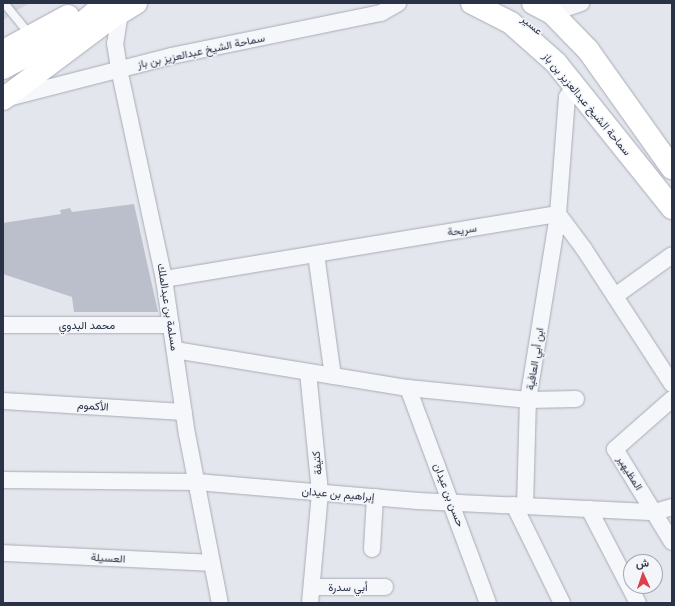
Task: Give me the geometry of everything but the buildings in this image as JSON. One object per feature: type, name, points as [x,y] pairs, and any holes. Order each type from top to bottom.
[{"type":"main road","points":[[3,51],[31,37],[85,3]]},
{"type":"main road","name":"سماحة الشيخ عبدالعزيز بن باز","points":[[472,3],[511,23],[534,41],[575,86],[640,168]]},
{"type":"main road","name":"عسير","points":[[501,3],[524,17],[558,48],[603,108],[640,168]]},
{"type":"main road","points":[[3,68],[123,5]]},
{"type":"main road","name":"سماحة الشيخ عبدالعزيز بن باز","points":[[3,99],[123,5]]},
{"type":"main road","points":[[543,8],[588,50],[672,168]]},
{"type":"main road","points":[[640,168],[672,208]]},
{"type":"street","name":"سماحة الشيخ عبدالعزيز بن باز","points":[[3,99],[119,69],[381,13],[398,3]]},
{"type":"street","points":[[543,8],[580,3]]},
{"type":"street","name":"مسلمة بن عبدالملك","points":[[123,5],[115,43],[119,69],[164,279],[184,412],[220,603]]},
{"type":"street","name":"ابن أبي العافية","points":[[562,603],[519,506],[528,400],[558,214],[567,97],[575,86]]},
{"type":"street","points":[[558,214],[615,296],[672,384]]},
{"type":"street","name":"سريحة","points":[[164,279],[558,214]]},
{"type":"street","points":[[316,254],[333,376]]},
{"type":"street","points":[[615,296],[672,255]]},
{"type":"street","name":"محمد البدوي","points":[[3,325],[171,325]]},
{"type":"street","points":[[175,350],[408,388],[528,400],[576,399]]},
{"type":"street","name":"كتيفة","points":[[308,372],[320,493],[310,603]]},
{"type":"street","name":"حسن بن عيدان","points":[[408,388],[452,502],[488,603]]},
{"type":"street","name":"الأكموم","points":[[3,400],[184,412]]},
{"type":"street","name":"المظيهير","points":[[672,400],[615,449],[672,542]]},
{"type":"street","name":"إبراهيم بن عيدان","points":[[5,482],[197,482],[320,493],[519,506],[655,512],[672,508]]},
{"type":"street","points":[[372,549],[375,497]]},
{"type":"street","points":[[589,509],[638,603]]},
{"type":"street","name":"العسيلة","points":[[3,553],[212,563]]},
{"type":"street","name":"أبي سدرة","points":[[312,587],[385,587]]},
{"type":"lane","points":[[4,3],[31,37]]},
{"type":"shaded area","points":[[3,3],[30,3],[10,14],[3,21]]}]
